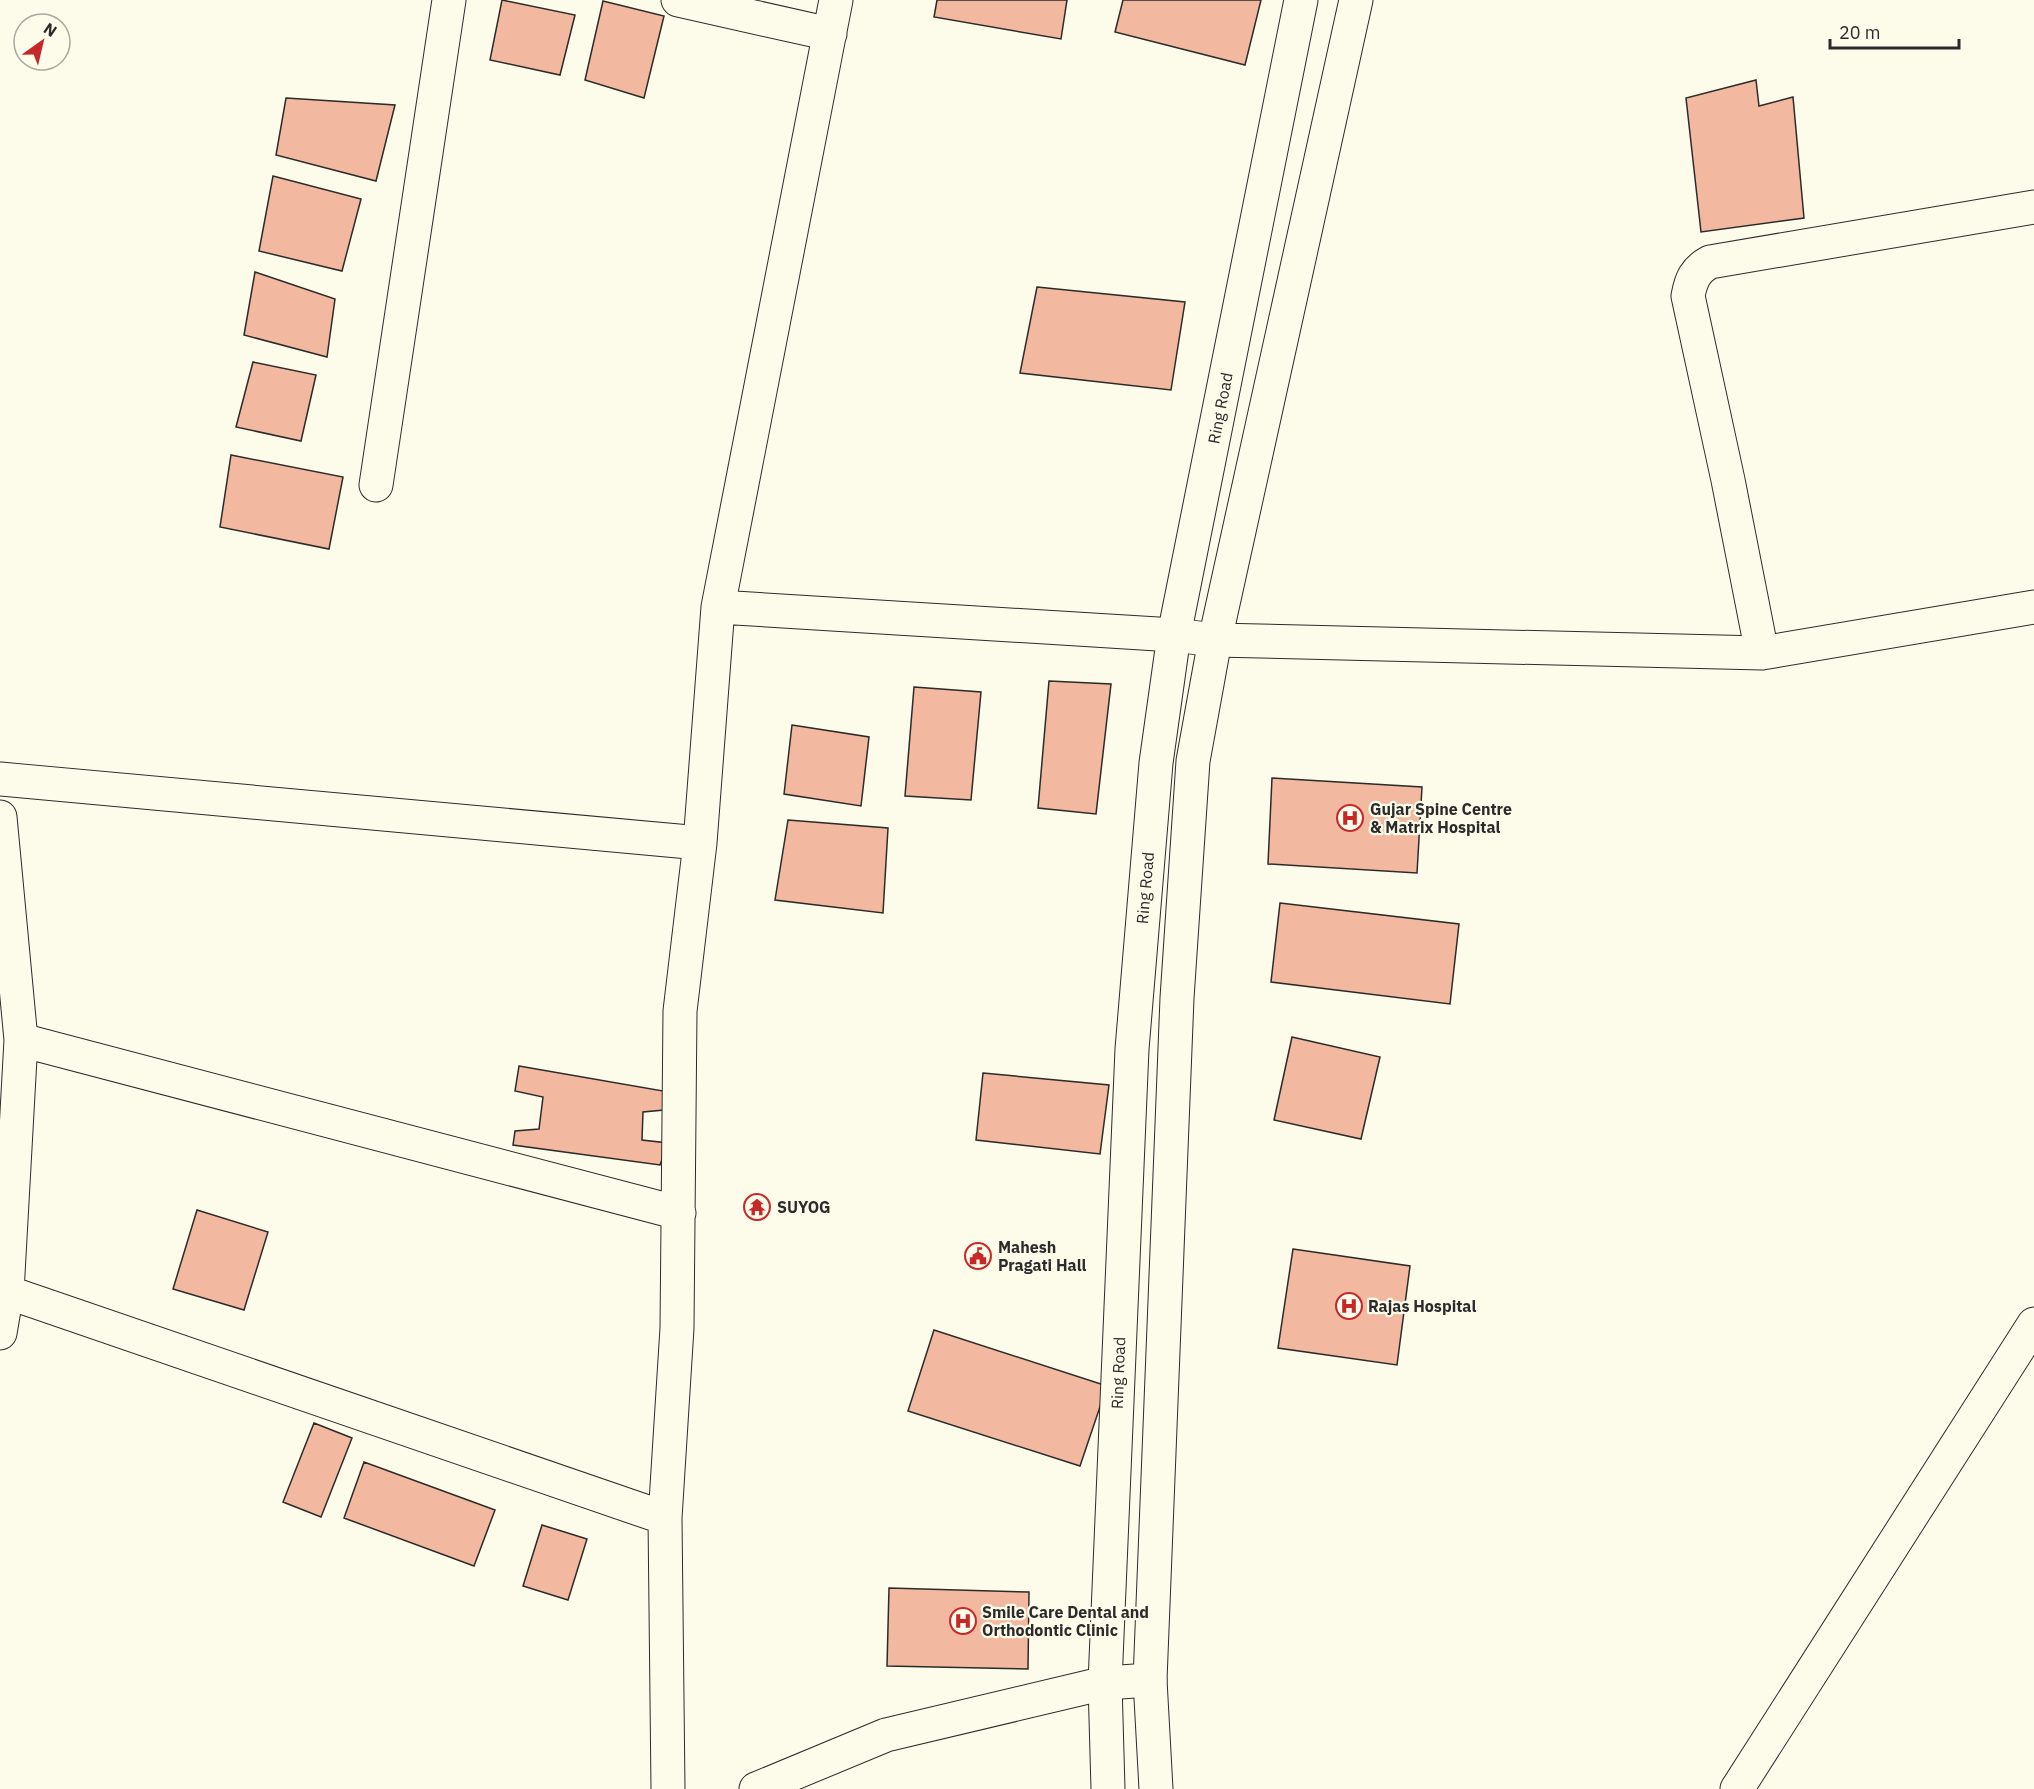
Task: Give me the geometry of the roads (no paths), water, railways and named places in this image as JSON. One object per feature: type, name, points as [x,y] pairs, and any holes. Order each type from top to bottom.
[{"type":"street","points":[[376,485],[449,0]]},
{"type":"street","points":[[678,0],[830,34]]},
{"type":"street","points":[[668,1789],[665,1518],[677,1328],[680,1011],[700,843],[718,607],[836,0]]},
{"type":"street","name":"Ring Road","points":[[1108,1789],[1105,1683],[1132,1049],[1156,763],[1174,635],[1302,0]]},
{"type":"street","points":[[1155,1789],[1150,1680],[1178,998],[1193,761],[1215,640],[1356,0]]},
{"type":"street","points":[[1762,653],[1728,480],[1688,296],[1691,280],[1700,268],[1710,262],[2034,207]]},
{"type":"street","points":[[718,607],[1174,635],[1215,640],[1762,653],[2034,607]]},
{"type":"street","points":[[0,780],[700,843]]},
{"type":"street","points":[[0,817],[21,1040],[7,1292],[0,1333]]},
{"type":"street","points":[[21,1040],[679,1213]]},
{"type":"street","points":[[7,1292],[665,1518]]},
{"type":"street","points":[[1737,1789],[2034,1324]]},
{"type":"street","points":[[756,1789],[886,1735],[1105,1683],[1150,1680]]},
{"type":"place","name":"Gujar Spine Centre & Matrix Hospital","points":[[1350,818]]},
{"type":"place","name":"SUYOG","points":[[757,1207]]},
{"type":"place","name":"Mahesh Pragati Hall","points":[[978,1256]]},
{"type":"place","name":"Rajas Hospital","points":[[1349,1306]]},
{"type":"place","name":"Smile Care Dental and Orthodontic Clinic","points":[[963,1621]]}]
